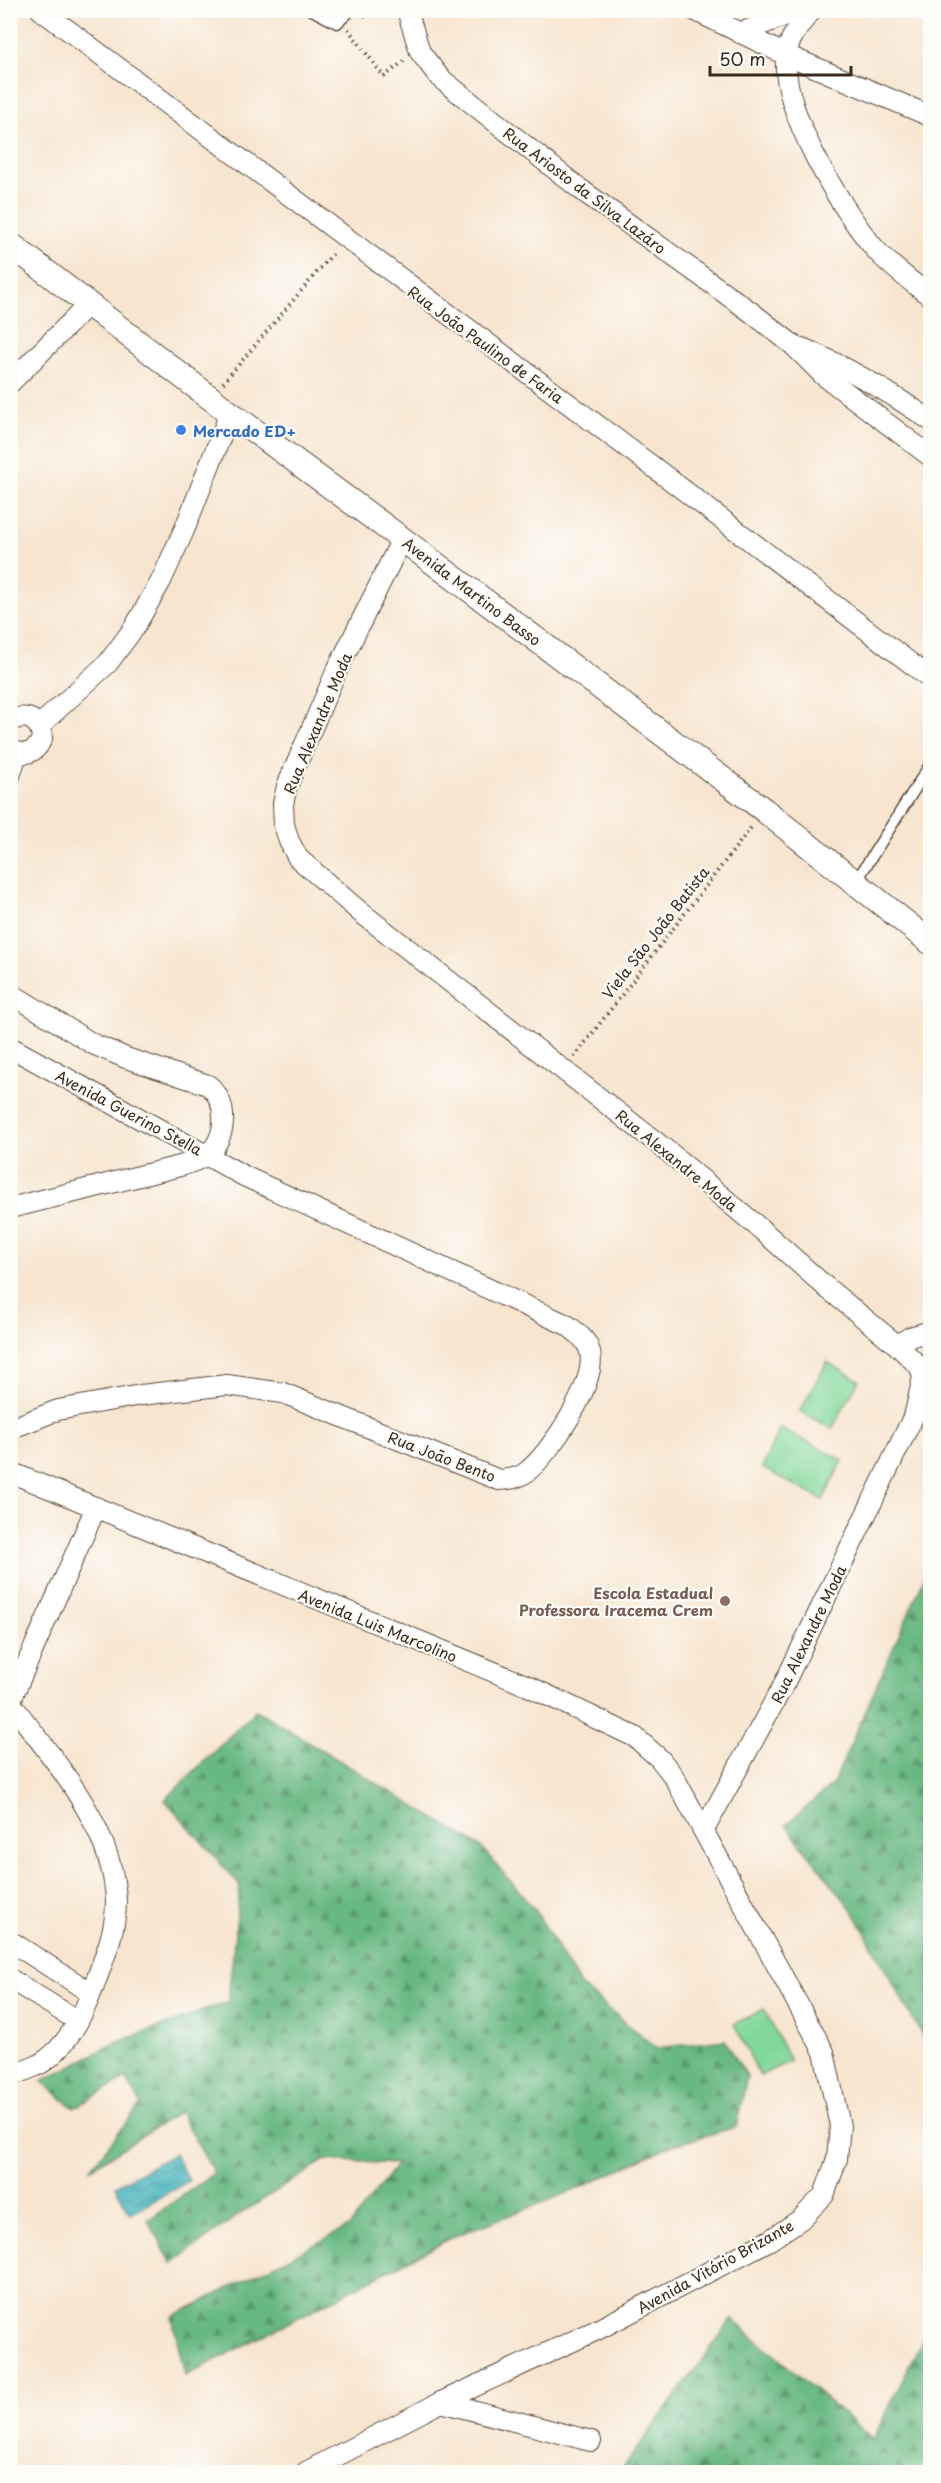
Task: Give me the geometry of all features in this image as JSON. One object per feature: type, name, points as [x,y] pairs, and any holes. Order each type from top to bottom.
[{"type":"street","name":"Rua João Paulino de Faria","points":[[41,10],[345,240],[652,466],[930,678]]},
{"type":"street","name":"Rua Ariosto da Silva Lazáro","points":[[407,10],[420,52],[440,78],[580,189],[794,345]]},
{"type":"street","points":[[694,10],[786,55],[930,116]]},
{"type":"street","points":[[740,33],[799,10]]},
{"type":"street","points":[[812,10],[797,28],[786,55],[787,79],[794,108],[808,141],[843,206],[875,248],[897,271],[930,296]]},
{"type":"street","name":"Avenida Martino Basso","points":[[10,244],[230,413],[402,538],[764,810],[930,942]]},
{"type":"street","points":[[10,383],[89,304]]},
{"type":"street","points":[[794,345],[849,369],[885,389],[930,420]]},
{"type":"street","points":[[794,345],[823,375],[930,456]]},
{"type":"street","points":[[39,726],[108,663],[134,628],[161,581],[185,528],[230,413]]},
{"type":"street","name":"Rua Alexandre Moda","points":[[402,538],[336,672],[287,786],[283,804],[284,825],[298,858],[358,911],[564,1069],[687,1167],[827,1288],[897,1344],[920,1367],[923,1377],[915,1413],[783,1686],[705,1830]]},
{"type":"street","points":[[10,722],[26,717],[39,726],[42,738],[36,750],[24,754],[14,751],[10,776]]},
{"type":"street","name":"Avenida Guerino Stella","points":[[10,993],[93,1044],[126,1058],[200,1082],[218,1092],[223,1105],[222,1129],[206,1155],[10,1047]]},
{"type":"street","points":[[10,1208],[184,1165],[206,1155]]},
{"type":"street","name":"Rua João Bento","points":[[10,1429],[58,1410],[141,1395],[227,1385],[283,1393],[499,1480],[515,1479],[526,1472],[553,1445],[581,1394],[591,1368],[589,1349],[567,1325],[244,1176],[206,1155]]},
{"type":"street","points":[[897,1344],[930,1331]]},
{"type":"street","name":"Avenida Luis Marcolino","points":[[10,1472],[528,1686],[634,1737],[660,1759],[674,1777],[705,1830]]},
{"type":"street","points":[[10,2076],[41,2063],[61,2046],[78,2021],[112,1937],[116,1902],[112,1868],[87,1809],[10,1702],[96,1507]]},
{"type":"street","name":"Avenida Vitório Brizante","points":[[306,2472],[441,2402],[597,2330],[770,2240],[801,2219],[824,2195],[837,2159],[840,2126],[824,2052],[705,1830]]},
{"type":"street","points":[[10,1941],[91,1993]]},
{"type":"street","points":[[10,1979],[78,2021]]},
{"type":"street","points":[[441,2402],[591,2441]]},
{"type":"lane","points":[[312,10],[337,23],[351,10]]},
{"type":"lane","points":[[855,884],[930,765]]},
{"type":"path","points":[[337,23],[351,30],[384,77],[410,56]]},
{"type":"path","points":[[211,397],[345,240]]},
{"type":"path","name":"Viela São João Batista","points":[[564,1069],[764,810]]},
{"type":"path","points":[[930,1026],[930,1032]]},
{"type":"green space","points":[[827,1362],[859,1380],[832,1429],[800,1411]]},
{"type":"green space","points":[[780,1428],[843,1460],[823,1500],[762,1468]]},
{"type":"green space","points":[[930,1565],[930,2050],[853,1911],[786,1825],[833,1784]]},
{"type":"green space","points":[[256,1710],[480,1846],[534,1908],[580,1985],[656,2048],[725,2040],[747,2077],[736,2127],[667,2147],[573,2191],[457,2235],[185,2376],[172,2317],[349,2227],[397,2164],[325,2160],[237,2216],[172,2264],[148,2220],[214,2173],[179,2112],[90,2169],[141,2104],[126,2078],[74,2108],[41,2081],[116,2043],[228,2002],[240,1885],[165,1800]]},
{"type":"green space","points":[[764,2009],[790,2061],[760,2076],[734,2024]]},
{"type":"green space","points":[[732,2319],[873,2439],[930,2325],[930,2472],[620,2472]]},
{"type":"water","points":[[174,2154],[189,2181],[130,2214],[115,2186]]},
{"type":"place","name":"Mercado ED+","points":[[181,430]]},
{"type":"place","name":"Escola Estadual Professora Iracema Crem","points":[[725,1601]]}]
